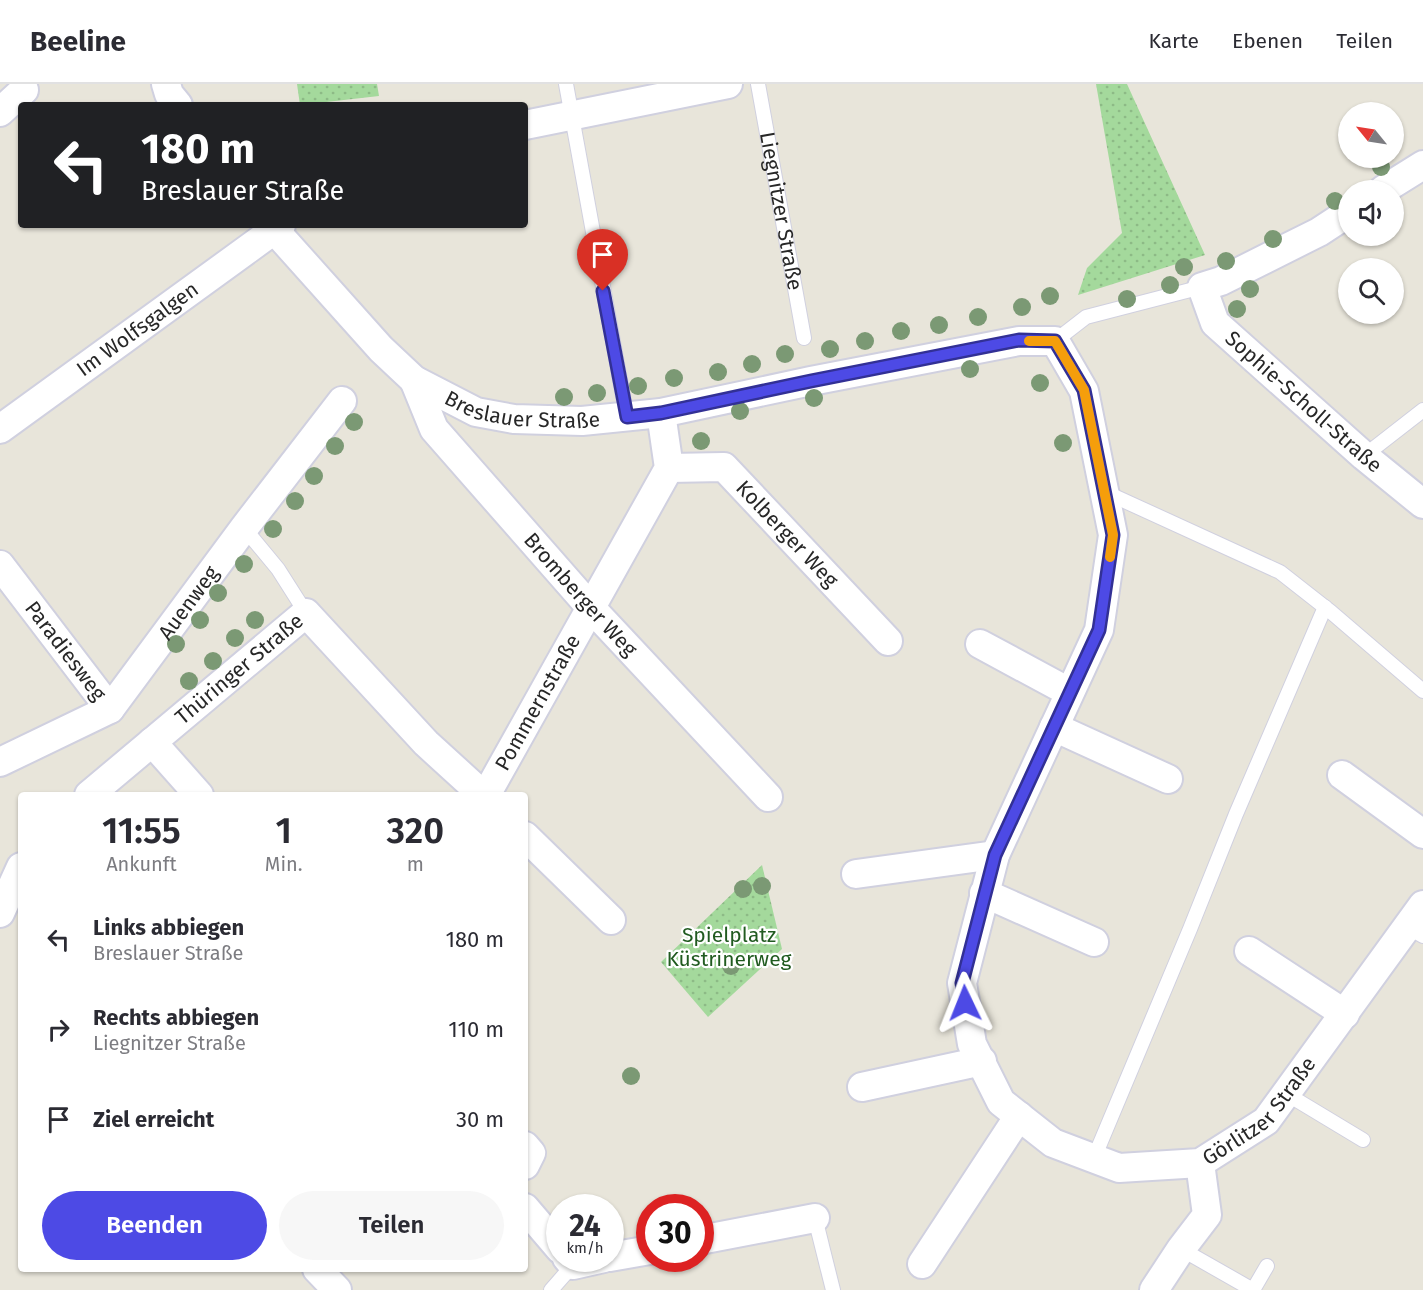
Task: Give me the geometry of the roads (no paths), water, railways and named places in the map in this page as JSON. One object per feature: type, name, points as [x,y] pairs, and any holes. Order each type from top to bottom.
[{"type":"street","points":[[166,84],[169,94],[176,102]]},
{"type":"street","points":[[528,124],[728,84]]},
{"type":"street","points":[[0,112],[24,90]]},
{"type":"street","points":[[1399,180],[1423,165]]},
{"type":"street","points":[[1202,287],[1221,281],[1300,242],[1338,219]]},
{"type":"street","name":"Im Wolfsgalgen","points":[[0,429],[272,228]]},
{"type":"street","name":"Breslauer Straße","points":[[277,228],[381,349],[414,380],[476,412],[514,419],[582,421],[661,413],[1019,340],[1055,341]]},
{"type":"street","name":"Sophie-Scholl-Straße","points":[[1202,287],[1215,323],[1364,456],[1423,504]]},
{"type":"street","name":"Görlitzer Straße","points":[[1055,341],[1084,390],[1113,535],[1099,630],[995,855],[962,983],[972,1044],[1001,1102],[1053,1143],[1119,1168],[1200,1163],[1266,1121],[1345,1014],[1418,923]]},
{"type":"street","name":"Bromberger Weg","points":[[414,380],[434,429],[592,609],[768,796]]},
{"type":"street","name":"Auenweg","points":[[0,762],[110,709],[244,528],[342,401]]},
{"type":"street","points":[[661,413],[669,468]]},
{"type":"street","name":"Kolberger Weg","points":[[669,468],[724,467],[888,641]]},
{"type":"street","name":"Pommernstraße","points":[[487,792],[592,609],[669,468]]},
{"type":"street","name":"Paradiesweg","points":[[0,565],[110,709]]},
{"type":"street","name":"Thüringer Straße","points":[[93,792],[306,613],[426,743],[482,792]]},
{"type":"street","points":[[980,644],[1069,692]]},
{"type":"street","points":[[1054,727],[1168,779]]},
{"type":"street","points":[[152,742],[196,792]]},
{"type":"street","points":[[1342,775],[1423,834]]},
{"type":"street","points":[[528,839],[611,920]]},
{"type":"street","points":[[856,874],[995,855]]},
{"type":"street","points":[[984,894],[1094,942]]},
{"type":"street","points":[[1249,951],[1345,1014]]},
{"type":"street","points":[[862,1087],[982,1061]]},
{"type":"street","points":[[922,1264],[1019,1116]]},
{"type":"street","points":[[1154,1290],[1207,1215],[1200,1163]]},
{"type":"street","points":[[528,1212],[546,1233]]},
{"type":"street","points":[[714,1237],[815,1218]]},
{"type":"street","points":[[319,1272],[337,1290]]},
{"type":"lane","points":[[566,84],[627,417]]},
{"type":"lane","name":"Liegnitzer Straße","points":[[758,84],[804,338]]},
{"type":"lane","points":[[1055,341],[1086,317],[1202,287]]},
{"type":"lane","points":[[1364,456],[1423,410]]},
{"type":"lane","points":[[1105,492],[1280,572],[1423,690]]},
{"type":"lane","points":[[244,528],[278,569],[306,613]]},
{"type":"lane","points":[[1094,1158],[1236,813],[1325,607]]},
{"type":"lane","points":[[1285,1093],[1364,1140]]},
{"type":"lane","points":[[815,1218],[833,1290]]},
{"type":"lane","points":[[1181,1249],[1253,1290],[1267,1266]]},
{"type":"lane","points":[[551,1290],[559,1272]]},
{"type":"park label","name":"Spielplatz Küstrinerweg","points":[[729,947]]}]
